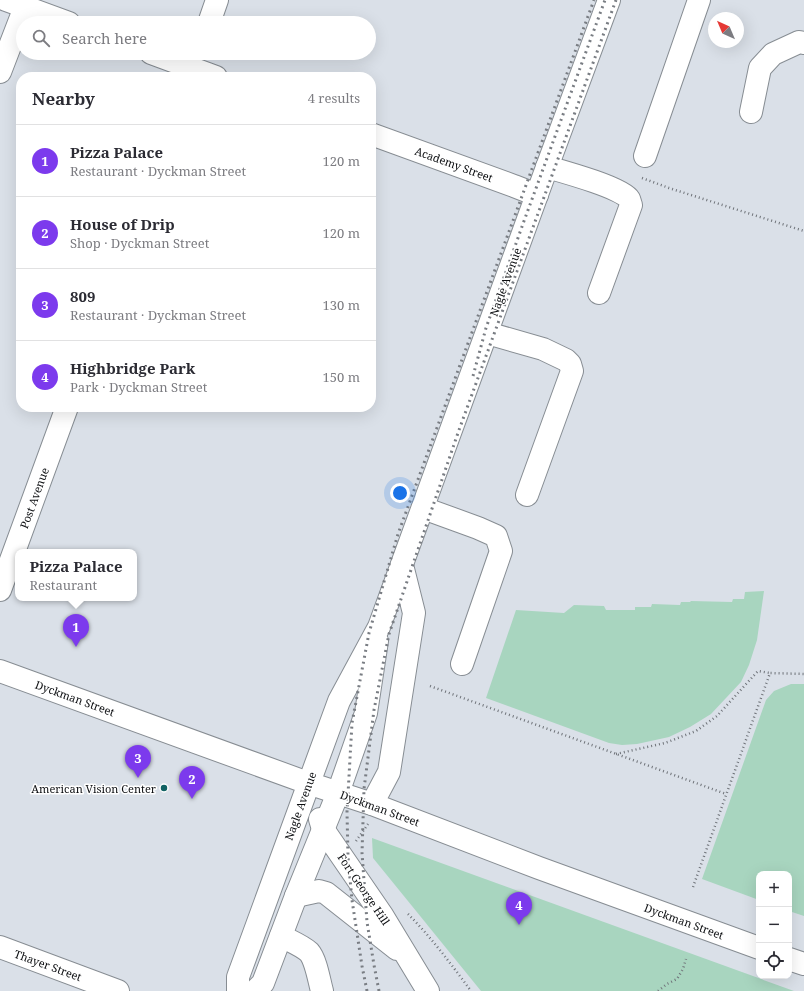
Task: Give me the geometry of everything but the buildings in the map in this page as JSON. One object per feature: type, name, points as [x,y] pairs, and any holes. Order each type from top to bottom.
[{"type":"main road","points":[[211,16],[217,0]]},
{"type":"main road","name":"Nagle Avenue","points":[[238,991],[238,976],[308,783],[339,701],[380,627],[609,0]]},
{"type":"main road","points":[[643,167],[699,0]]},
{"type":"main road","points":[[0,72],[16,3],[50,16]]},
{"type":"main road","points":[[751,112],[760,68],[773,54],[799,42],[804,43]]},
{"type":"main road","points":[[174,60],[193,66],[206,72]]},
{"type":"main road","name":"Academy Street","points":[[376,136],[537,195]]},
{"type":"main road","points":[[547,167],[601,184],[629,199],[631,205],[599,293]]},
{"type":"main road","points":[[487,333],[543,349],[566,360],[570,364],[572,371],[527,495]]},
{"type":"main road","name":"Post Avenue","points":[[0,590],[8,542],[65,412]]},
{"type":"main road","points":[[423,508],[496,536],[501,551],[462,664]]},
{"type":"main road","points":[[377,805],[389,772],[414,613],[402,565]]},
{"type":"main road","name":"Nagle Avenue","points":[[255,991],[263,983],[296,896],[338,793],[366,713],[380,627]]},
{"type":"main road","name":"Dyckman Street","points":[[0,671],[308,783],[377,805],[539,868],[756,947]]},
{"type":"main road","name":"Fort George Hill","points":[[308,783],[323,829],[382,915],[428,991]]},
{"type":"main road","points":[[296,896],[318,891],[326,893],[409,960]]},
{"type":"main road","points":[[281,936],[310,953],[314,961],[322,991]]},
{"type":"main road","name":"Thayer Street","points":[[0,947],[118,991]]},
{"type":"main road","points":[[792,960],[804,964]]},
{"type":"path","points":[[643,167],[669,188],[804,231]]},
{"type":"path","points":[[616,754],[665,743],[696,731],[717,716],[758,671],[770,673],[804,674]]},
{"type":"path","points":[[692,887],[770,673]]},
{"type":"path","points":[[430,686],[726,794]]},
{"type":"path","points":[[346,862],[353,846],[377,805]]},
{"type":"path","points":[[658,991],[677,979],[683,969],[686,959]]},
{"type":"green space","points":[[764,591],[757,640],[749,665],[741,682],[711,714],[690,727],[669,737],[637,744],[622,745],[609,743],[486,698],[516,610],[564,613],[574,605],[604,606],[606,610],[635,610],[635,607],[651,607],[652,604],[680,605],[681,602],[691,601],[732,602],[733,599],[744,599],[745,592]]},
{"type":"green space","points":[[791,684],[804,684],[804,916],[792,912],[792,871],[756,871],[756,899],[702,879],[766,700],[774,691]]},
{"type":"green space","points":[[372,838],[756,977],[756,979],[761,979],[794,991],[481,991],[373,858]]},
{"type":"railway","points":[[367,991],[352,900],[348,857],[347,812],[352,723],[369,633],[398,534],[594,0]]},
{"type":"railway","points":[[473,376],[486,328],[605,0]]},
{"type":"railway","points":[[379,991],[367,922],[362,853],[364,789],[374,710],[389,634],[459,430],[616,0]]},
{"type":"place","name":"Pizza Palace","points":[[76,647]]},
{"type":"place","name":"809","points":[[138,778]]},
{"type":"place","name":"American Vision Center","points":[[164,788]]},
{"type":"place","name":"House of Drip","points":[[192,799]]},
{"type":"place","name":"Highbridge Park","points":[[519,925]]}]
